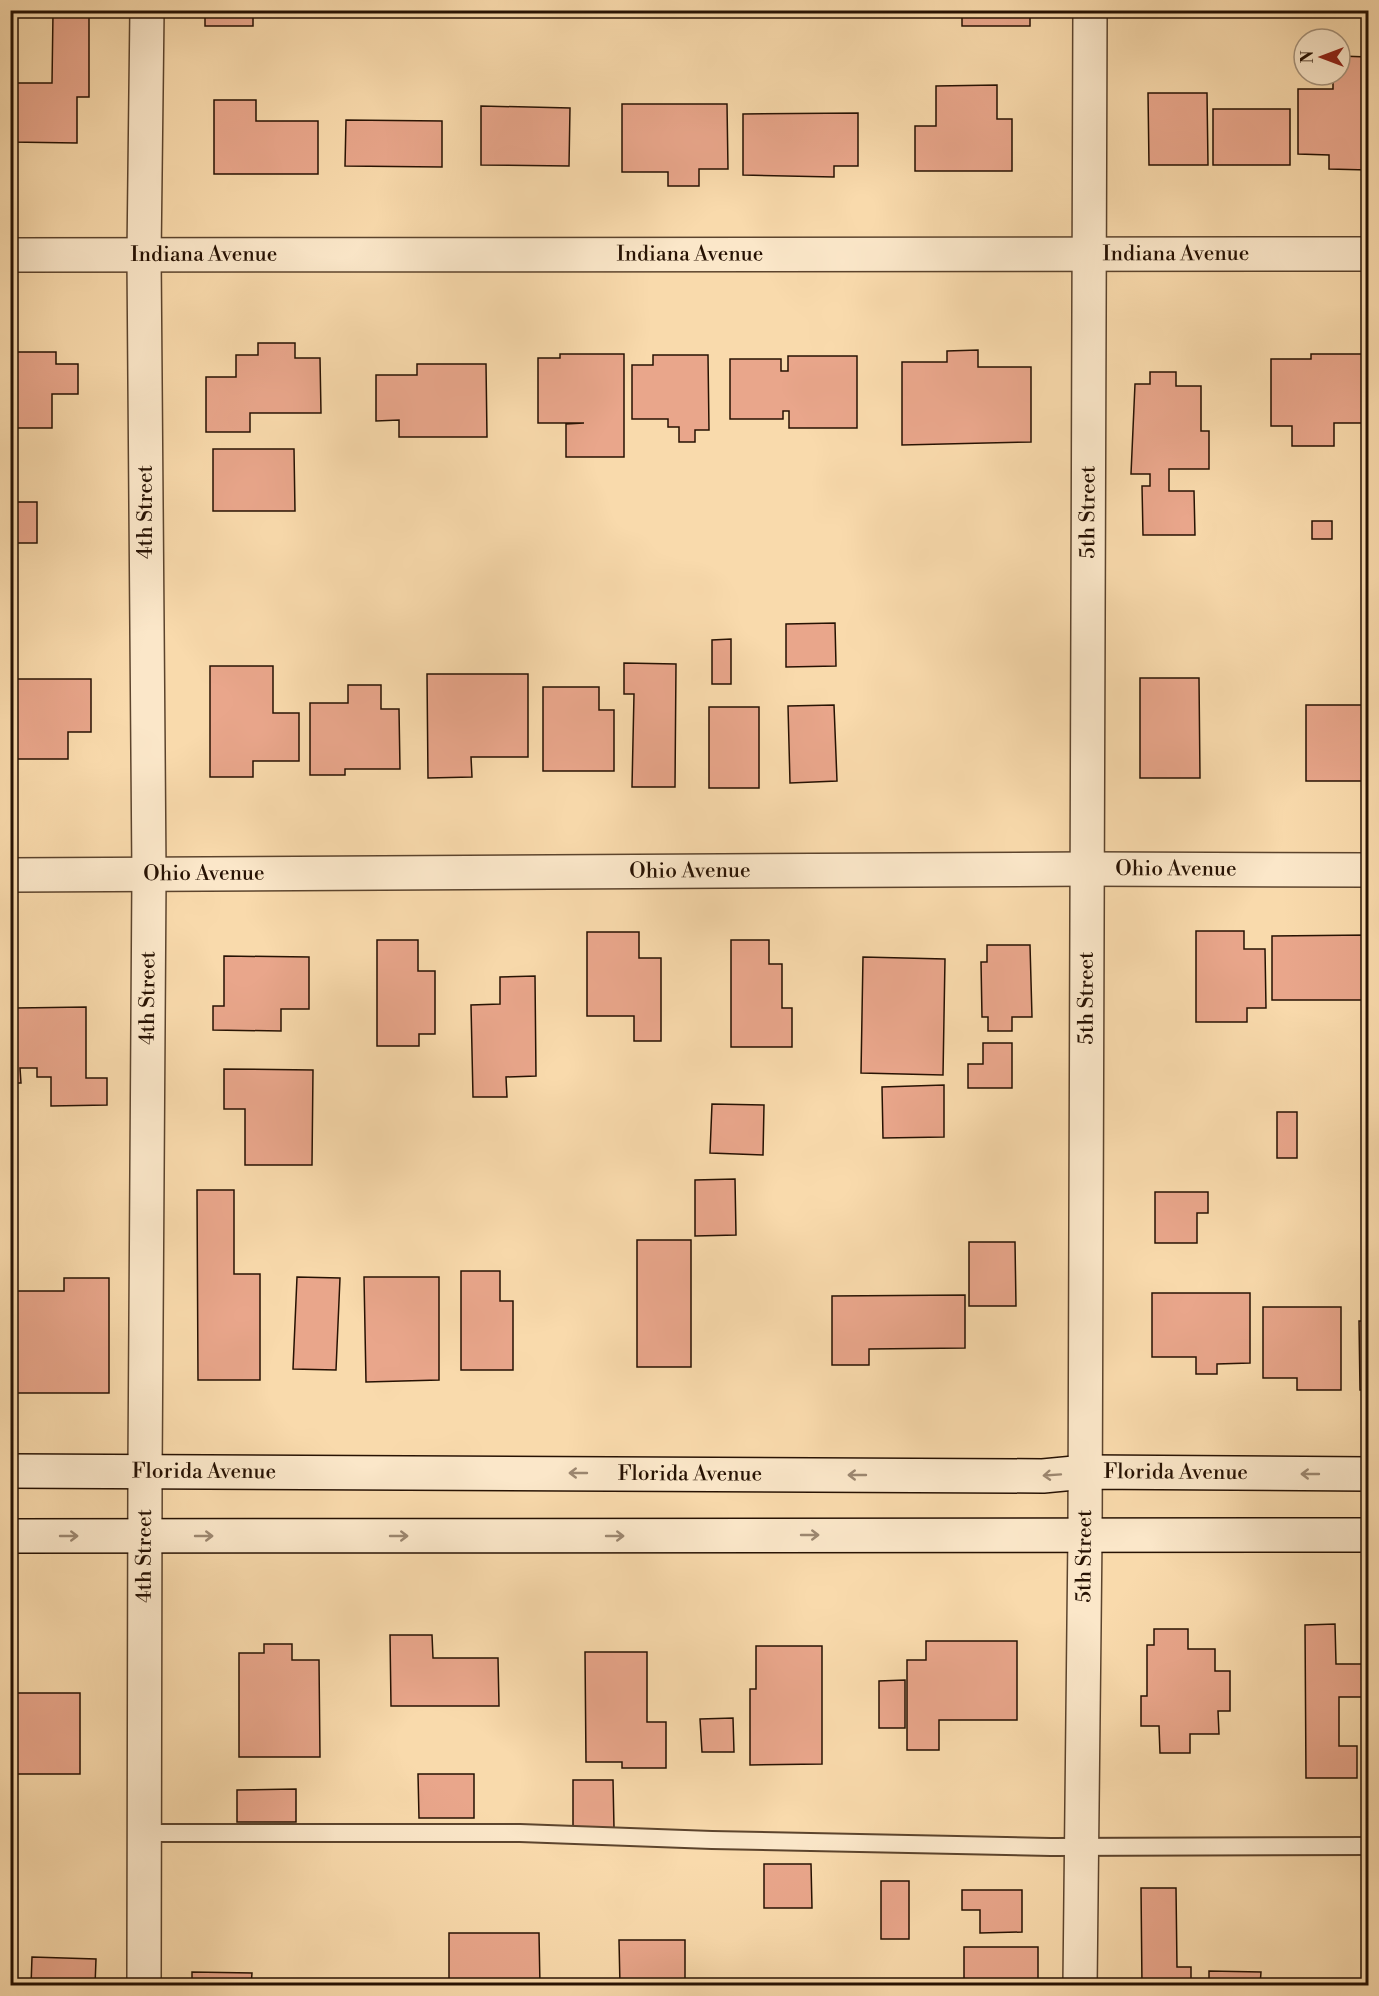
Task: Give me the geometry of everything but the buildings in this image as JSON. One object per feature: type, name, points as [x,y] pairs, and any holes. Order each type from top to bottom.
[{"type":"street","name":"4th Street","points":[[144,1986],[146,1537],[144,1471],[149,875],[144,256],[147,10]]},
{"type":"street","name":"5th Street","points":[[1080,1986],[1085,1535],[1090,10]]},
{"type":"street","name":"Indiana Avenue","points":[[10,255],[1368,254]]},
{"type":"street","name":"Ohio Avenue","points":[[10,875],[1087,869],[1368,870]]},
{"type":"street","name":"Florida Avenue","points":[[10,1471],[1043,1476],[1085,1472],[1368,1474]]},
{"type":"street","points":[[10,1536],[1368,1535]]},
{"type":"lane","points":[[144,1833],[520,1833],[1082,1847],[1368,1846]]}]
